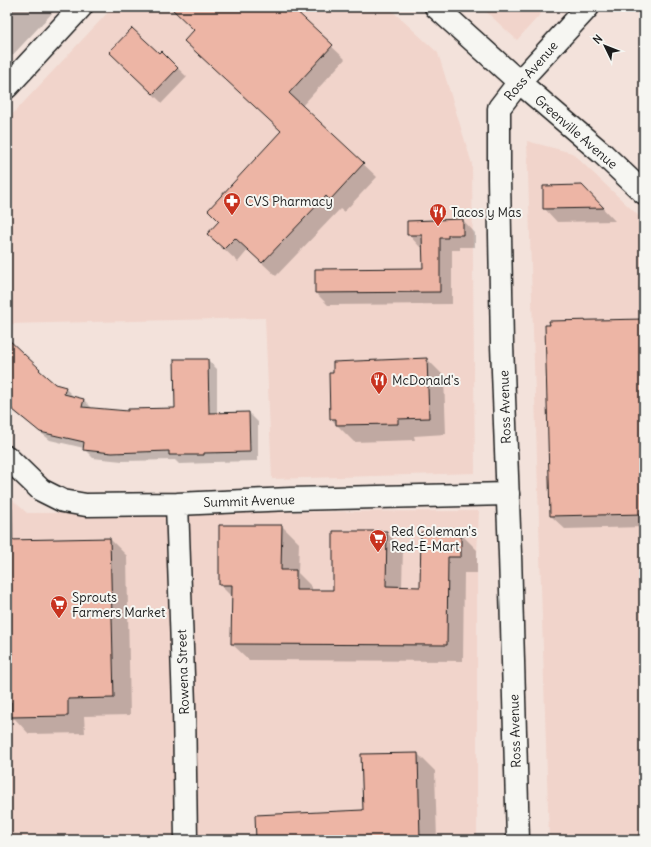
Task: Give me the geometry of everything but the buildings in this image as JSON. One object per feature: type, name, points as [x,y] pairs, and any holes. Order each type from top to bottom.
[{"type":"street","points":[[7,87],[81,7]]},
{"type":"street","name":"Greenville Avenue","points":[[436,7],[519,82],[603,154],[644,193]]},
{"type":"street","name":"Ross Avenue","points":[[518,840],[502,345],[499,108],[519,82],[588,7]]},
{"type":"street","name":"Summit Avenue","points":[[7,457],[41,490],[63,502],[86,505],[177,504],[291,499],[508,494]]},
{"type":"street","name":"Rowena Street","points":[[177,504],[184,705],[186,840]]},
{"type":"shaded area","points":[[113,7],[388,7],[438,53],[472,164],[475,473],[272,479],[265,318],[7,324],[7,120]]},
{"type":"shaded area","points":[[481,7],[547,7],[517,40]]},
{"type":"shaded area","points":[[527,141],[572,153],[644,221],[644,840],[549,840]]},
{"type":"shaded area","points":[[7,495],[27,513],[479,511],[477,554],[477,840],[7,840]]},
{"type":"place","name":"CVS Pharmacy","points":[[232,216]]},
{"type":"place","name":"Tacos y Mas","points":[[438,227]]},
{"type":"place","name":"McDonald's","points":[[379,395]]},
{"type":"place","name":"Red Coleman's Red-E-Mart","points":[[378,553]]},
{"type":"place","name":"Sprouts Farmers Market","points":[[59,619]]}]
